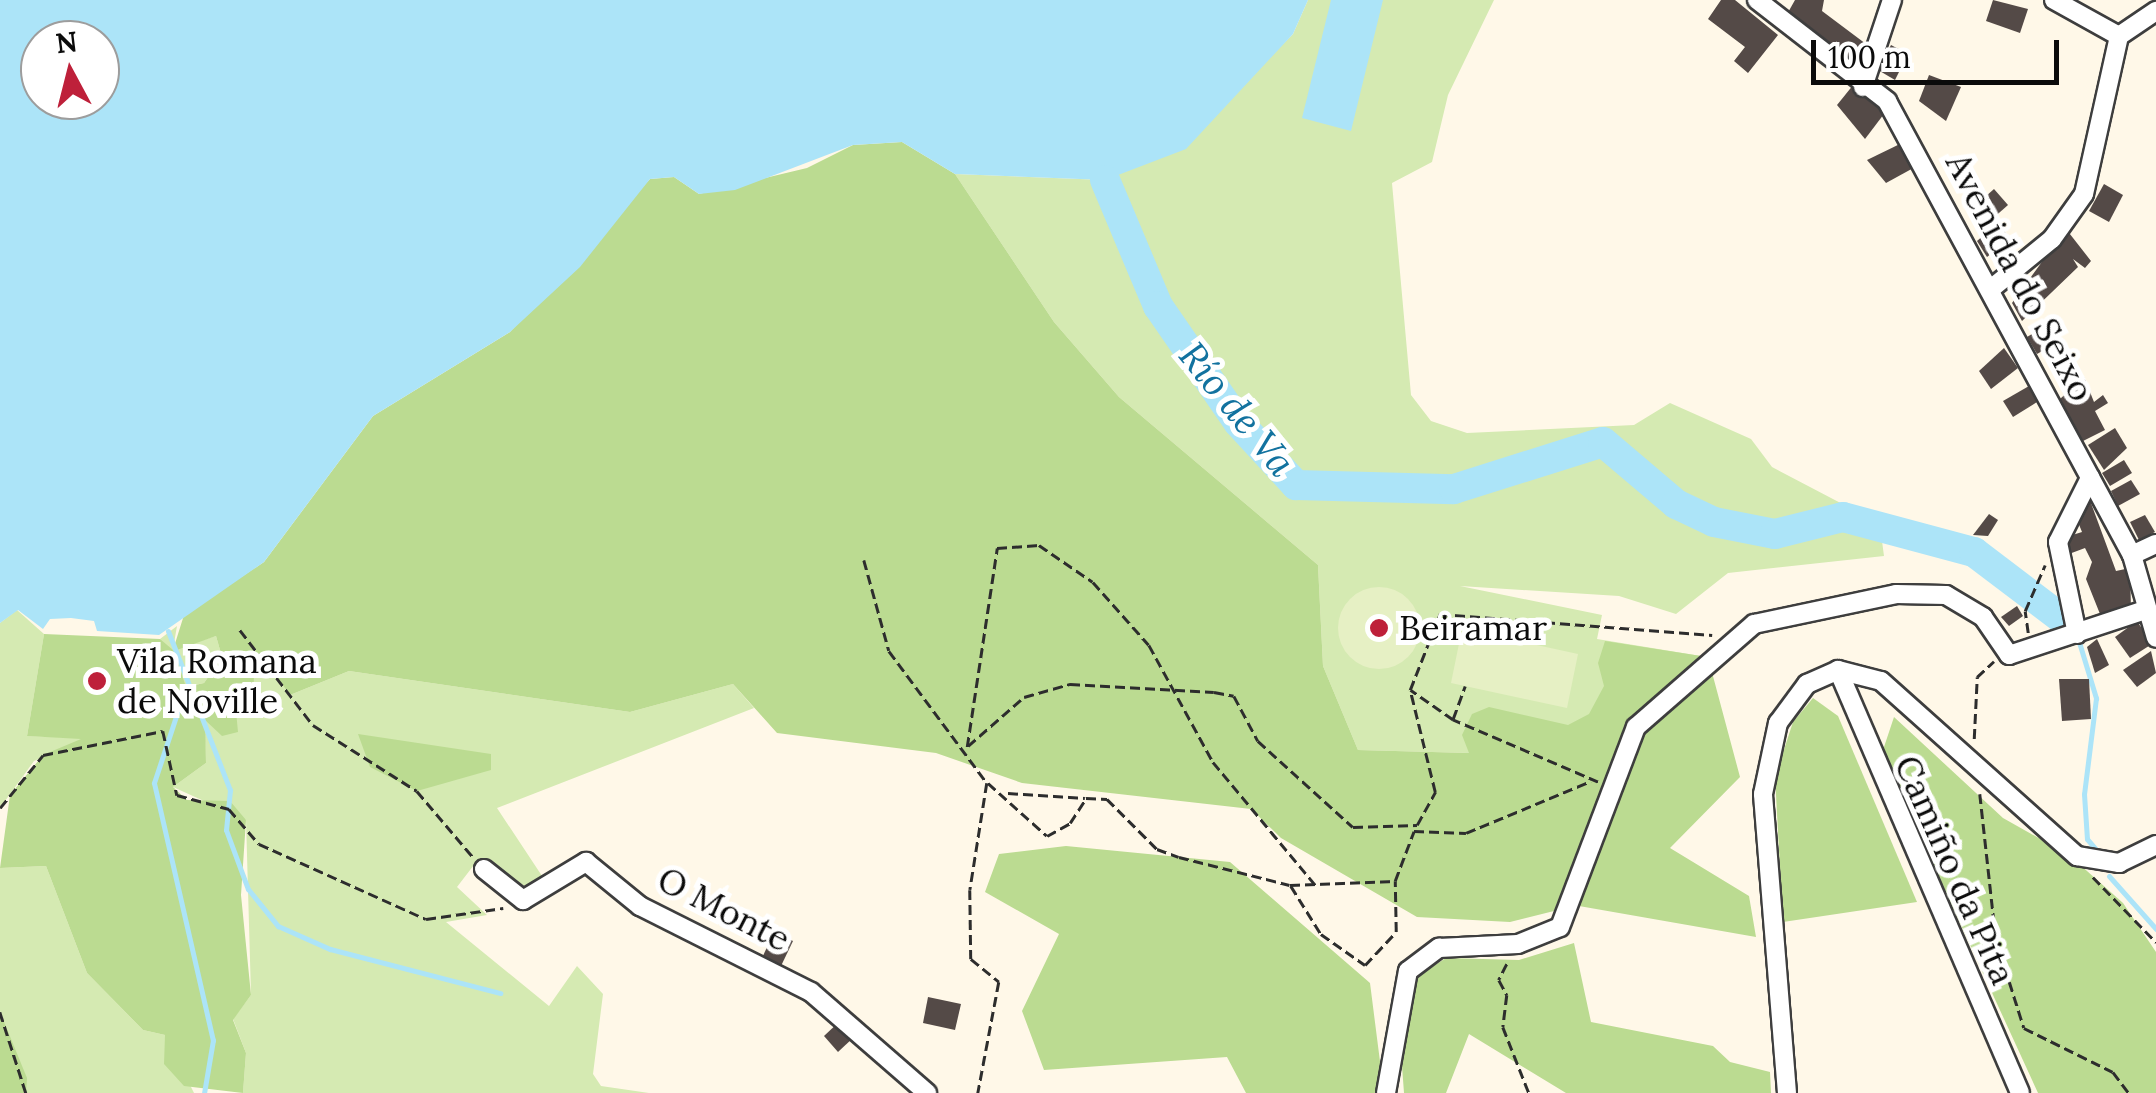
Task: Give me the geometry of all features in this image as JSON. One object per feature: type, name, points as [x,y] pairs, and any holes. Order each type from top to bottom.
[{"type":"street","name":"Avenida do Seixo","points":[[1756,0],[1863,86],[1888,101],[1992,288],[2132,556],[2156,638]]},
{"type":"street","points":[[1863,86],[1892,0]]},
{"type":"street","points":[[2054,0],[2119,36]]},
{"type":"street","points":[[1992,288],[2052,239],[2084,194],[2119,36],[2156,11]]},
{"type":"street","points":[[2077,634],[2058,542],[2090,478]]},
{"type":"street","points":[[2132,556],[2156,544]]},
{"type":"street","points":[[1386,1093],[1415,962],[1439,948],[1518,944],[1560,926],[1602,781],[1636,727],[1733,638],[1754,624],[1919,594],[1963,600],[2003,651],[2033,648],[2145,610]]},
{"type":"street","points":[[1786,1093],[1764,778],[1792,696],[1838,670],[1881,681],[2077,856],[2119,863],[2156,846]]},
{"type":"street","name":"Camiño da Pita","points":[[1838,670],[2020,1093]]},
{"type":"street","name":"O Monte","points":[[522,900],[586,862],[640,906],[811,992],[926,1093]]},
{"type":"street","points":[[484,869],[522,900]]},
{"type":"path","points":[[967,747],[997,548],[1010,540],[1039,545],[1093,582],[1149,645],[1213,762],[1317,887]]},
{"type":"path","points":[[864,560],[890,652],[927,709],[967,747],[987,783],[970,890],[971,958],[999,982],[978,1093]]},
{"type":"path","points":[[2033,648],[2029,598],[2034,584]]},
{"type":"path","points":[[967,747],[1024,697],[1070,684],[1106,693],[1172,690],[1234,696],[1258,740],[1353,827],[1425,821],[1436,792],[1410,690],[1448,609],[1733,638]]},
{"type":"path","points":[[240,630],[313,724],[418,791],[484,869]]},
{"type":"path","points":[[2003,651],[1978,677],[1976,736],[1965,757],[1983,799],[1996,939],[2024,1028],[2114,1072],[2129,1093]]},
{"type":"path","points":[[1453,720],[1465,686]]},
{"type":"path","points":[[1410,690],[1453,720],[1602,781]]},
{"type":"path","points":[[0,808],[43,754],[163,731],[177,795],[230,809],[259,844],[426,919],[487,915],[522,900]]},
{"type":"path","points":[[1290,884],[1320,934],[1365,964],[1401,917],[1395,881],[1414,831],[1466,833],[1602,781]]},
{"type":"path","points":[[987,782],[1008,792],[1107,799],[1158,849],[1290,884],[1317,887],[1395,881]]},
{"type":"path","points":[[1008,792],[1047,836],[1070,823],[1086,798]]},
{"type":"path","points":[[2077,856],[2156,942]]},
{"type":"path","points":[[1518,944],[1498,980],[1503,1027],[1529,1093]]},
{"type":"path","points":[[0,1012],[26,1093]]},
{"type":"green space","points":[[1308,0],[1494,0],[1448,95],[1432,162],[1392,183],[1411,395],[1431,421],[1467,433],[1634,425],[1670,403],[1751,439],[1772,467],[1873,520],[1882,541],[1884,556],[1728,573],[1676,614],[1619,596],[1460,586],[1602,615],[1597,639],[1701,656],[1645,706],[1606,776],[1470,753],[1358,750],[1323,666],[1318,565],[1119,397],[1054,322],[955,174],[1105,180],[1257,70],[1293,34]]},
{"type":"green space","points":[[902,142],[955,174],[1054,322],[1119,397],[1318,565],[1323,666],[1358,750],[1469,753],[1462,735],[1472,714],[1489,707],[1568,725],[1589,714],[1604,686],[1598,663],[1605,641],[1701,656],[1645,706],[1620,743],[1554,911],[1510,922],[1417,917],[1281,838],[1251,809],[1022,783],[936,753],[777,733],[733,684],[630,712],[349,671],[290,695],[274,674],[254,675],[253,702],[236,711],[238,732],[222,736],[205,720],[206,763],[173,787],[187,800],[230,801],[246,820],[241,895],[251,995],[233,1020],[246,1053],[243,1093],[184,1086],[164,1064],[165,1035],[143,1030],[87,973],[46,866],[0,868],[10,795],[43,755],[81,739],[27,736],[44,634],[160,639],[173,650],[184,615],[264,562],[373,416],[510,332],[650,179],[674,177],[699,194],[807,168],[853,145]],"holes":[[[216,636],[222,657],[204,683],[186,687],[174,651]]]},
{"type":"green space","name":"Beiramar","points":[[1379,587],[1395,590],[1408,599],[1417,612],[1417,644],[1408,657],[1395,666],[1379,669],[1363,666],[1350,657],[1341,644],[1338,628],[1341,612],[1350,599],[1363,590]]},
{"type":"green space","points":[[17,610],[44,634],[27,736],[86,738],[34,761],[0,808],[0,623]]},
{"type":"green space","points":[[177,626],[173,649],[216,636],[222,657],[204,683],[185,687],[160,639]]},
{"type":"green space","points":[[1462,629],[1578,654],[1567,708],[1451,683]]},
{"type":"green space","points":[[1710,665],[1740,777],[1670,848],[1749,896],[1756,937],[1579,906],[1644,730]]},
{"type":"green space","points":[[349,671],[630,712],[733,684],[754,708],[497,808],[544,879],[527,887],[477,861],[457,887],[487,915],[446,922],[549,1006],[577,966],[603,994],[593,1074],[601,1086],[649,1093],[243,1093],[246,1053],[233,1019],[251,995],[246,820],[173,787],[206,763],[204,719],[236,711],[253,675],[274,674],[290,695]]},
{"type":"green space","points":[[1813,698],[1838,716],[1917,902],[1783,922],[1775,777],[1793,722]]},
{"type":"green space","points":[[1894,717],[2003,818],[2069,855],[2123,903],[2156,952],[2156,1093],[2038,1093],[1882,753]]},
{"type":"green space","points":[[358,734],[491,754],[491,770],[417,791],[370,767]]},
{"type":"green space","points":[[1066,846],[1230,862],[1370,983],[1384,1093],[1246,1093],[1227,1057],[1044,1070],[1022,1011],[1059,934],[985,892],[999,854]]},
{"type":"green space","points":[[46,866],[87,973],[143,1030],[165,1035],[194,1093],[26,1093],[0,1012],[0,868]]},
{"type":"green space","points":[[1574,943],[1591,1022],[1713,1046],[1730,1062],[1770,1072],[1771,1093],[1566,1093],[1469,1034],[1446,1093],[1404,1093],[1400,1039],[1418,976],[1446,958],[1519,960]]},
{"type":"green space","points":[[0,1012],[27,1078],[26,1093],[0,1093]]},
{"type":"water","points":[[0,0],[1308,0],[1293,34],[1186,149],[1105,180],[955,174],[902,142],[853,145],[735,190],[699,194],[674,177],[650,179],[580,267],[510,332],[373,416],[264,562],[159,635],[97,631],[94,621],[71,618],[50,619],[43,629],[18,610],[0,623]]},
{"type":"water","points":[[1331,0],[1383,0],[1351,131],[1302,118]]},
{"type":"building","points":[[1721,0],[1735,0],[1778,35],[1748,73],[1734,61],[1745,47],[1708,19]]},
{"type":"building","points":[[1795,0],[1824,0],[1822,11],[1874,50],[1862,72],[1786,16]]},
{"type":"building","points":[[1993,0],[2028,9],[2020,33],[1986,21]]},
{"type":"building","points":[[1891,45],[1908,54],[1895,80],[1878,70]]},
{"type":"building","points":[[1929,75],[1961,87],[1946,121],[1919,101]]},
{"type":"building","points":[[1854,84],[1887,110],[1865,139],[1837,105]]},
{"type":"building","points":[[1904,142],[1917,166],[1886,183],[1867,160]]},
{"type":"building","points":[[2104,184],[2123,195],[2109,222],[2089,211]]},
{"type":"building","points":[[1994,189],[2008,205],[1982,228],[1968,212]]},
{"type":"building","points":[[1998,223],[2010,239],[1987,257],[1977,241]]},
{"type":"building","points":[[2066,229],[2091,261],[2085,268],[2073,259],[2078,267],[2022,321],[2012,303]]},
{"type":"building","points":[[2047,325],[2058,342],[2037,354],[2027,337]]},
{"type":"building","points":[[2004,348],[2018,368],[1991,389],[1979,371]]},
{"type":"building","points":[[2084,377],[2094,402],[2103,395],[2108,403],[2095,411],[2105,430],[2081,442],[2060,399]]},
{"type":"building","points":[[2029,386],[2037,402],[2013,417],[2003,401]]},
{"type":"building","points":[[2115,428],[2127,448],[2104,470],[2088,445]]},
{"type":"building","points":[[2124,460],[2132,473],[2110,486],[2102,473]]},
{"type":"building","points":[[2131,480],[2140,494],[2118,506],[2111,491]]},
{"type":"building","points":[[2088,495],[2116,571],[2130,568],[2131,610],[2102,619],[2086,579],[2092,562],[2085,548],[2069,554],[2066,537],[2082,532],[2074,512]]},
{"type":"building","points":[[1989,514],[1998,520],[1988,536],[1973,535]]},
{"type":"building","points":[[2145,515],[2155,532],[2139,540],[2130,522]]},
{"type":"building","points":[[2017,606],[2023,616],[2009,626],[2001,617]]},
{"type":"building","points":[[2137,621],[2152,644],[2130,658],[2115,637]]},
{"type":"building","points":[[2097,639],[2109,665],[2095,673],[2087,647]]},
{"type":"building","points":[[2151,651],[2156,673],[2137,687],[2123,670]]},
{"type":"building","points":[[2059,679],[2089,679],[2091,719],[2062,721]]},
{"type":"building","points":[[774,932],[793,941],[781,966],[762,958]]},
{"type":"building","points":[[928,997],[961,1004],[955,1030],[923,1023]]},
{"type":"building","points":[[840,1021],[854,1037],[838,1052],[824,1036]]},
{"type":"waterway","name":"Río de Va","points":[[1105,180],[1158,306],[1238,422],[1296,485],[1454,489],[1603,442],[1676,504],[1714,522],[1775,534],[1843,517],[1974,552],[2061,618]]},
{"type":"waterway","points":[[168,631],[230,790],[226,830],[248,889],[278,926],[330,949],[500,993]]},
{"type":"waterway","name":"Río de Va","points":[[2079,642],[2096,698],[2084,794],[2087,839],[2100,854]]},
{"type":"waterway","points":[[185,689],[154,783],[213,1040],[204,1093]]},
{"type":"waterway","name":"Río de Va","points":[[2109,876],[2156,929]]},
{"type":"place","name":"Beiramar","points":[[1379,628]]},
{"type":"place","name":"Vila Romana de Noville","points":[[97,681]]}]
